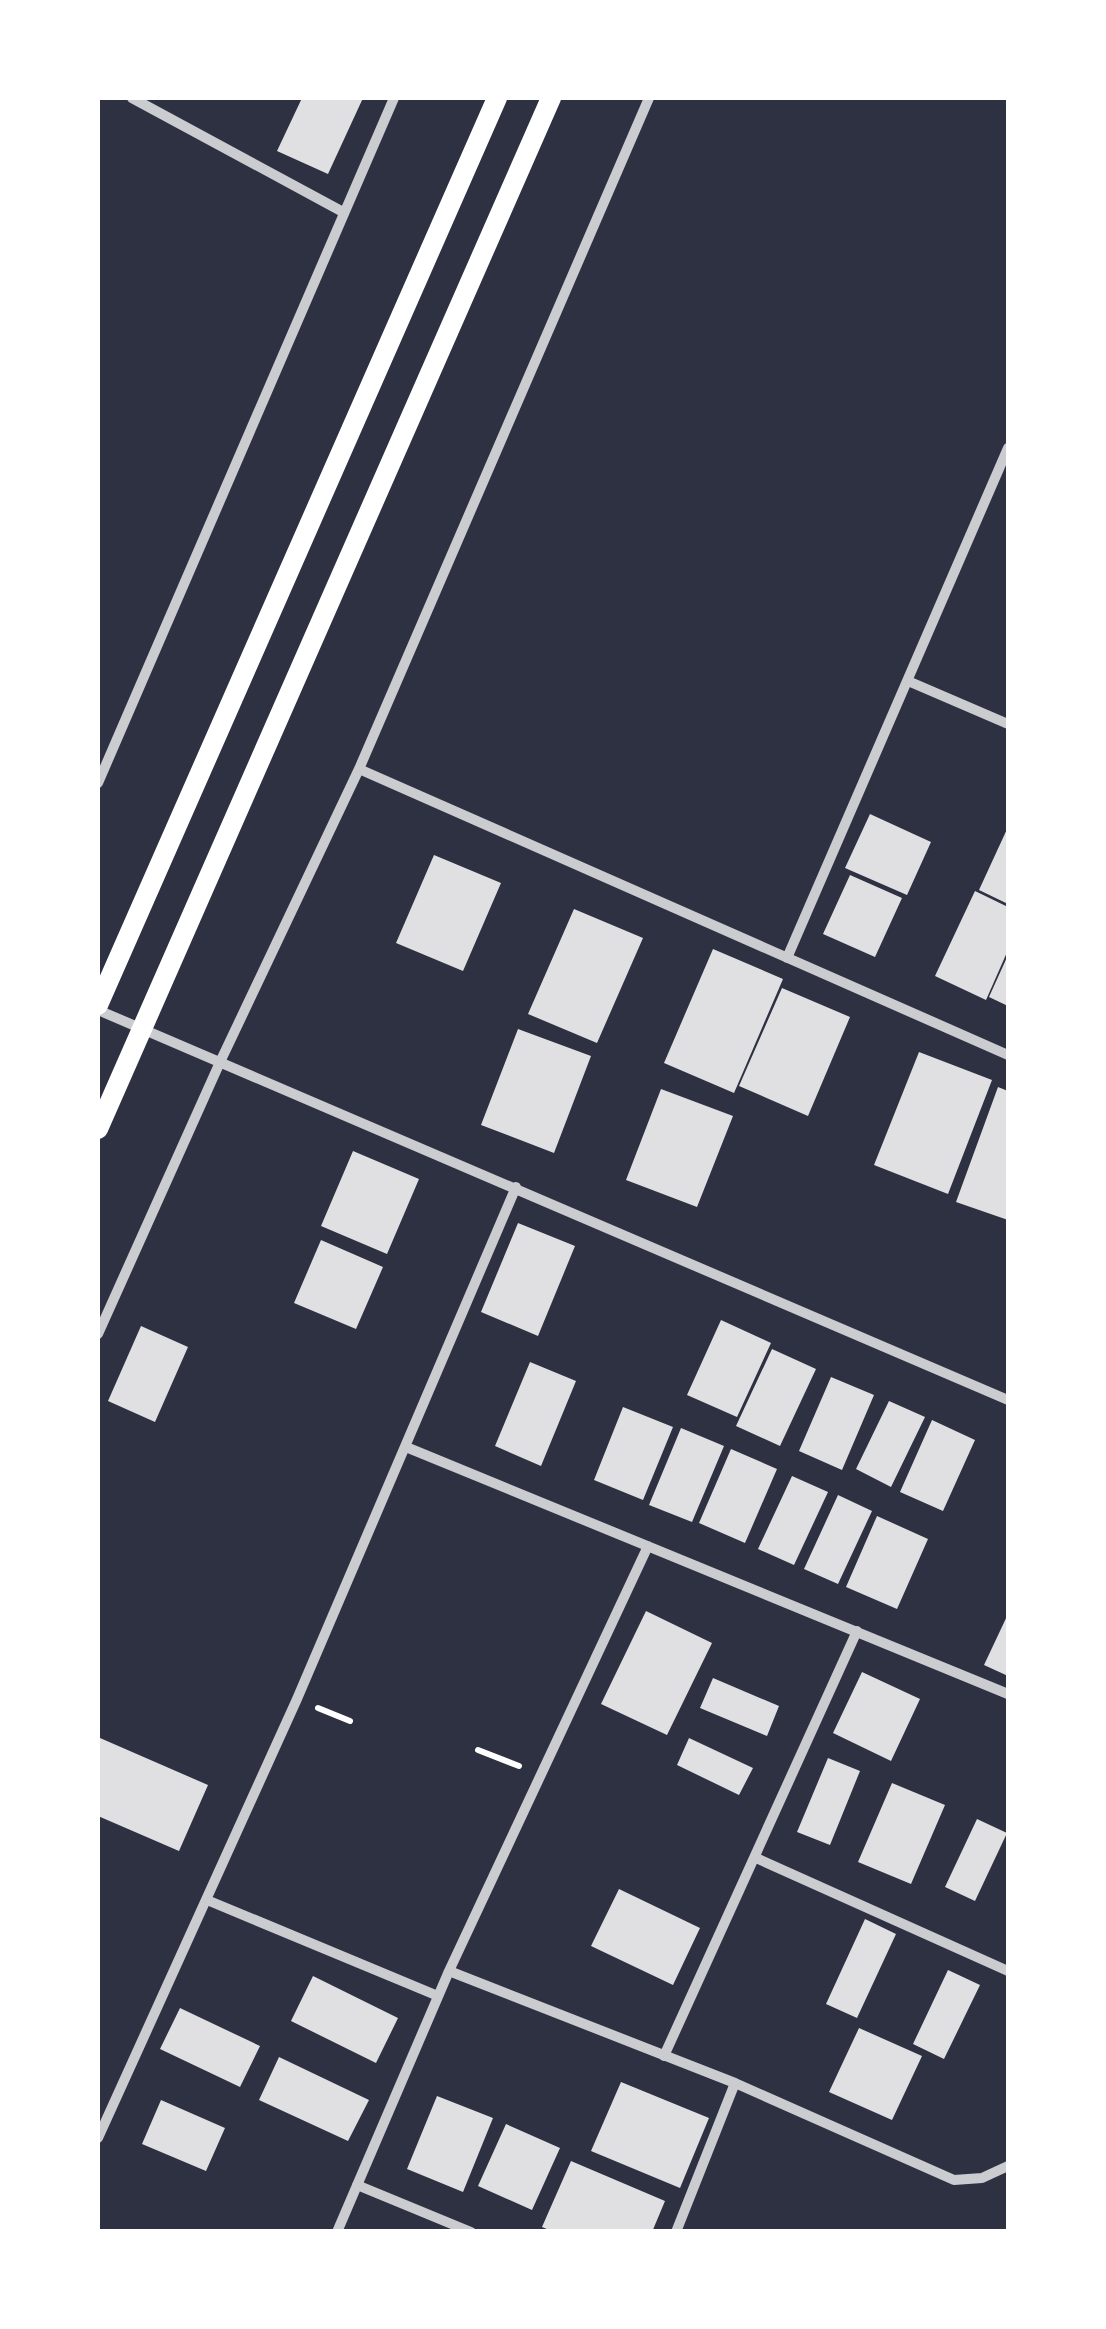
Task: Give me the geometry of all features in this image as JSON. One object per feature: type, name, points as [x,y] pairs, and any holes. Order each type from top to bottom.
[{"type":"main road","points":[[98,1008],[496,98]]},
{"type":"main road","points":[[98,1128],[551,98]]},
{"type":"street","points":[[132,98],[343,212]]},
{"type":"street","points":[[98,784],[394,98]]},
{"type":"street","points":[[98,1334],[220,1060],[360,770],[649,98]]},
{"type":"street","points":[[787,958],[1008,448]]},
{"type":"street","points":[[908,681],[1008,724]]},
{"type":"street","points":[[360,770],[1008,1054]]},
{"type":"street","points":[[98,1008],[1008,1400]]},
{"type":"street","points":[[98,2138],[297,1700],[516,1188]]},
{"type":"street","points":[[406,1447],[1008,1694]]},
{"type":"street","points":[[337,2232],[448,1971],[648,1546]]},
{"type":"street","points":[[664,2056],[857,1632]]},
{"type":"street","points":[[756,1858],[1008,1970]]},
{"type":"street","points":[[206,1900],[438,1996]]},
{"type":"street","points":[[448,1971],[735,2083],[954,2180],[982,2178],[1008,2166]]},
{"type":"street","points":[[676,2232],[735,2083]]},
{"type":"street","points":[[357,2185],[471,2232]]},
{"type":"path","points":[[297,1700],[350,1721]]},
{"type":"path","points":[[478,1750],[542,1776]]},
{"type":"building","points":[[302,98],[363,98],[328,174],[277,151]]},
{"type":"building","points":[[870,814],[931,842],[907,895],[845,868]]},
{"type":"building","points":[[1008,827],[1008,904],[979,890]]},
{"type":"building","points":[[434,855],[501,883],[463,971],[396,943]]},
{"type":"building","points":[[850,875],[902,898],[875,957],[823,934]]},
{"type":"building","points":[[975,891],[1008,907],[1008,950],[986,1000],[935,976]]},
{"type":"building","points":[[574,909],[643,938],[597,1043],[528,1014]]},
{"type":"building","points":[[713,949],[783,979],[734,1093],[664,1063]]},
{"type":"building","points":[[1008,955],[1008,1006],[989,997]]},
{"type":"building","points":[[782,988],[850,1017],[808,1116],[739,1086]]},
{"type":"building","points":[[518,1029],[591,1056],[554,1153],[481,1125]]},
{"type":"building","points":[[919,1052],[992,1080],[948,1194],[874,1165]]},
{"type":"building","points":[[998,1087],[1008,1091],[1008,1220],[956,1202]]},
{"type":"building","points":[[661,1089],[733,1116],[697,1207],[626,1180]]},
{"type":"building","points":[[353,1151],[419,1179],[387,1254],[321,1226]]},
{"type":"building","points":[[518,1223],[575,1246],[538,1336],[481,1312]]},
{"type":"building","points":[[321,1240],[383,1267],[356,1329],[294,1303]]},
{"type":"building","points":[[721,1320],[771,1343],[737,1417],[687,1395]]},
{"type":"building","points":[[141,1326],[188,1347],[155,1422],[108,1401]]},
{"type":"building","points":[[772,1349],[816,1369],[780,1446],[736,1426]]},
{"type":"building","points":[[530,1362],[576,1381],[541,1466],[495,1446]]},
{"type":"building","points":[[831,1377],[874,1395],[842,1470],[799,1451]]},
{"type":"building","points":[[889,1401],[925,1417],[891,1487],[856,1469]]},
{"type":"building","points":[[623,1407],[673,1427],[643,1500],[594,1480]]},
{"type":"building","points":[[932,1420],[975,1440],[943,1511],[900,1492]]},
{"type":"building","points":[[681,1428],[724,1446],[692,1522],[649,1505]]},
{"type":"building","points":[[731,1449],[777,1469],[745,1543],[699,1523]]},
{"type":"building","points":[[792,1476],[828,1492],[794,1565],[758,1549]]},
{"type":"building","points":[[838,1495],[872,1511],[838,1584],[804,1569]]},
{"type":"building","points":[[877,1516],[928,1539],[897,1609],[846,1587]]},
{"type":"building","points":[[646,1611],[712,1643],[667,1735],[601,1704]]},
{"type":"building","points":[[1008,1614],[1008,1676],[984,1665]]},
{"type":"building","points":[[862,1672],[920,1699],[891,1761],[833,1733]]},
{"type":"building","points":[[713,1678],[779,1706],[767,1736],[700,1708]]},
{"type":"building","points":[[100,1738],[208,1785],[179,1851],[98,1816]]},
{"type":"building","points":[[689,1738],[753,1768],[739,1795],[677,1765]]},
{"type":"building","points":[[828,1758],[860,1771],[830,1845],[797,1832]]},
{"type":"building","points":[[892,1783],[945,1805],[911,1884],[858,1862]]},
{"type":"building","points":[[977,1819],[1007,1833],[975,1901],[945,1887]]},
{"type":"building","points":[[619,1889],[700,1928],[673,1985],[591,1946]]},
{"type":"building","points":[[865,1919],[896,1934],[857,2018],[826,2004]]},
{"type":"building","points":[[948,1970],[980,1985],[944,2059],[913,2044]]},
{"type":"building","points":[[313,1976],[398,2018],[376,2063],[291,2021]]},
{"type":"building","points":[[180,2008],[260,2046],[240,2087],[160,2049]]},
{"type":"building","points":[[859,2028],[922,2056],[892,2120],[829,2092]]},
{"type":"building","points":[[279,2057],[369,2100],[348,2141],[259,2100]]},
{"type":"building","points":[[621,2082],[709,2118],[680,2188],[591,2151]]},
{"type":"building","points":[[437,2096],[493,2118],[463,2192],[407,2169]]},
{"type":"building","points":[[161,2100],[225,2128],[206,2171],[142,2144]]},
{"type":"building","points":[[506,2124],[560,2148],[532,2210],[478,2186]]},
{"type":"building","points":[[571,2161],[665,2201],[652,2232],[554,2232],[542,2227]]}]
